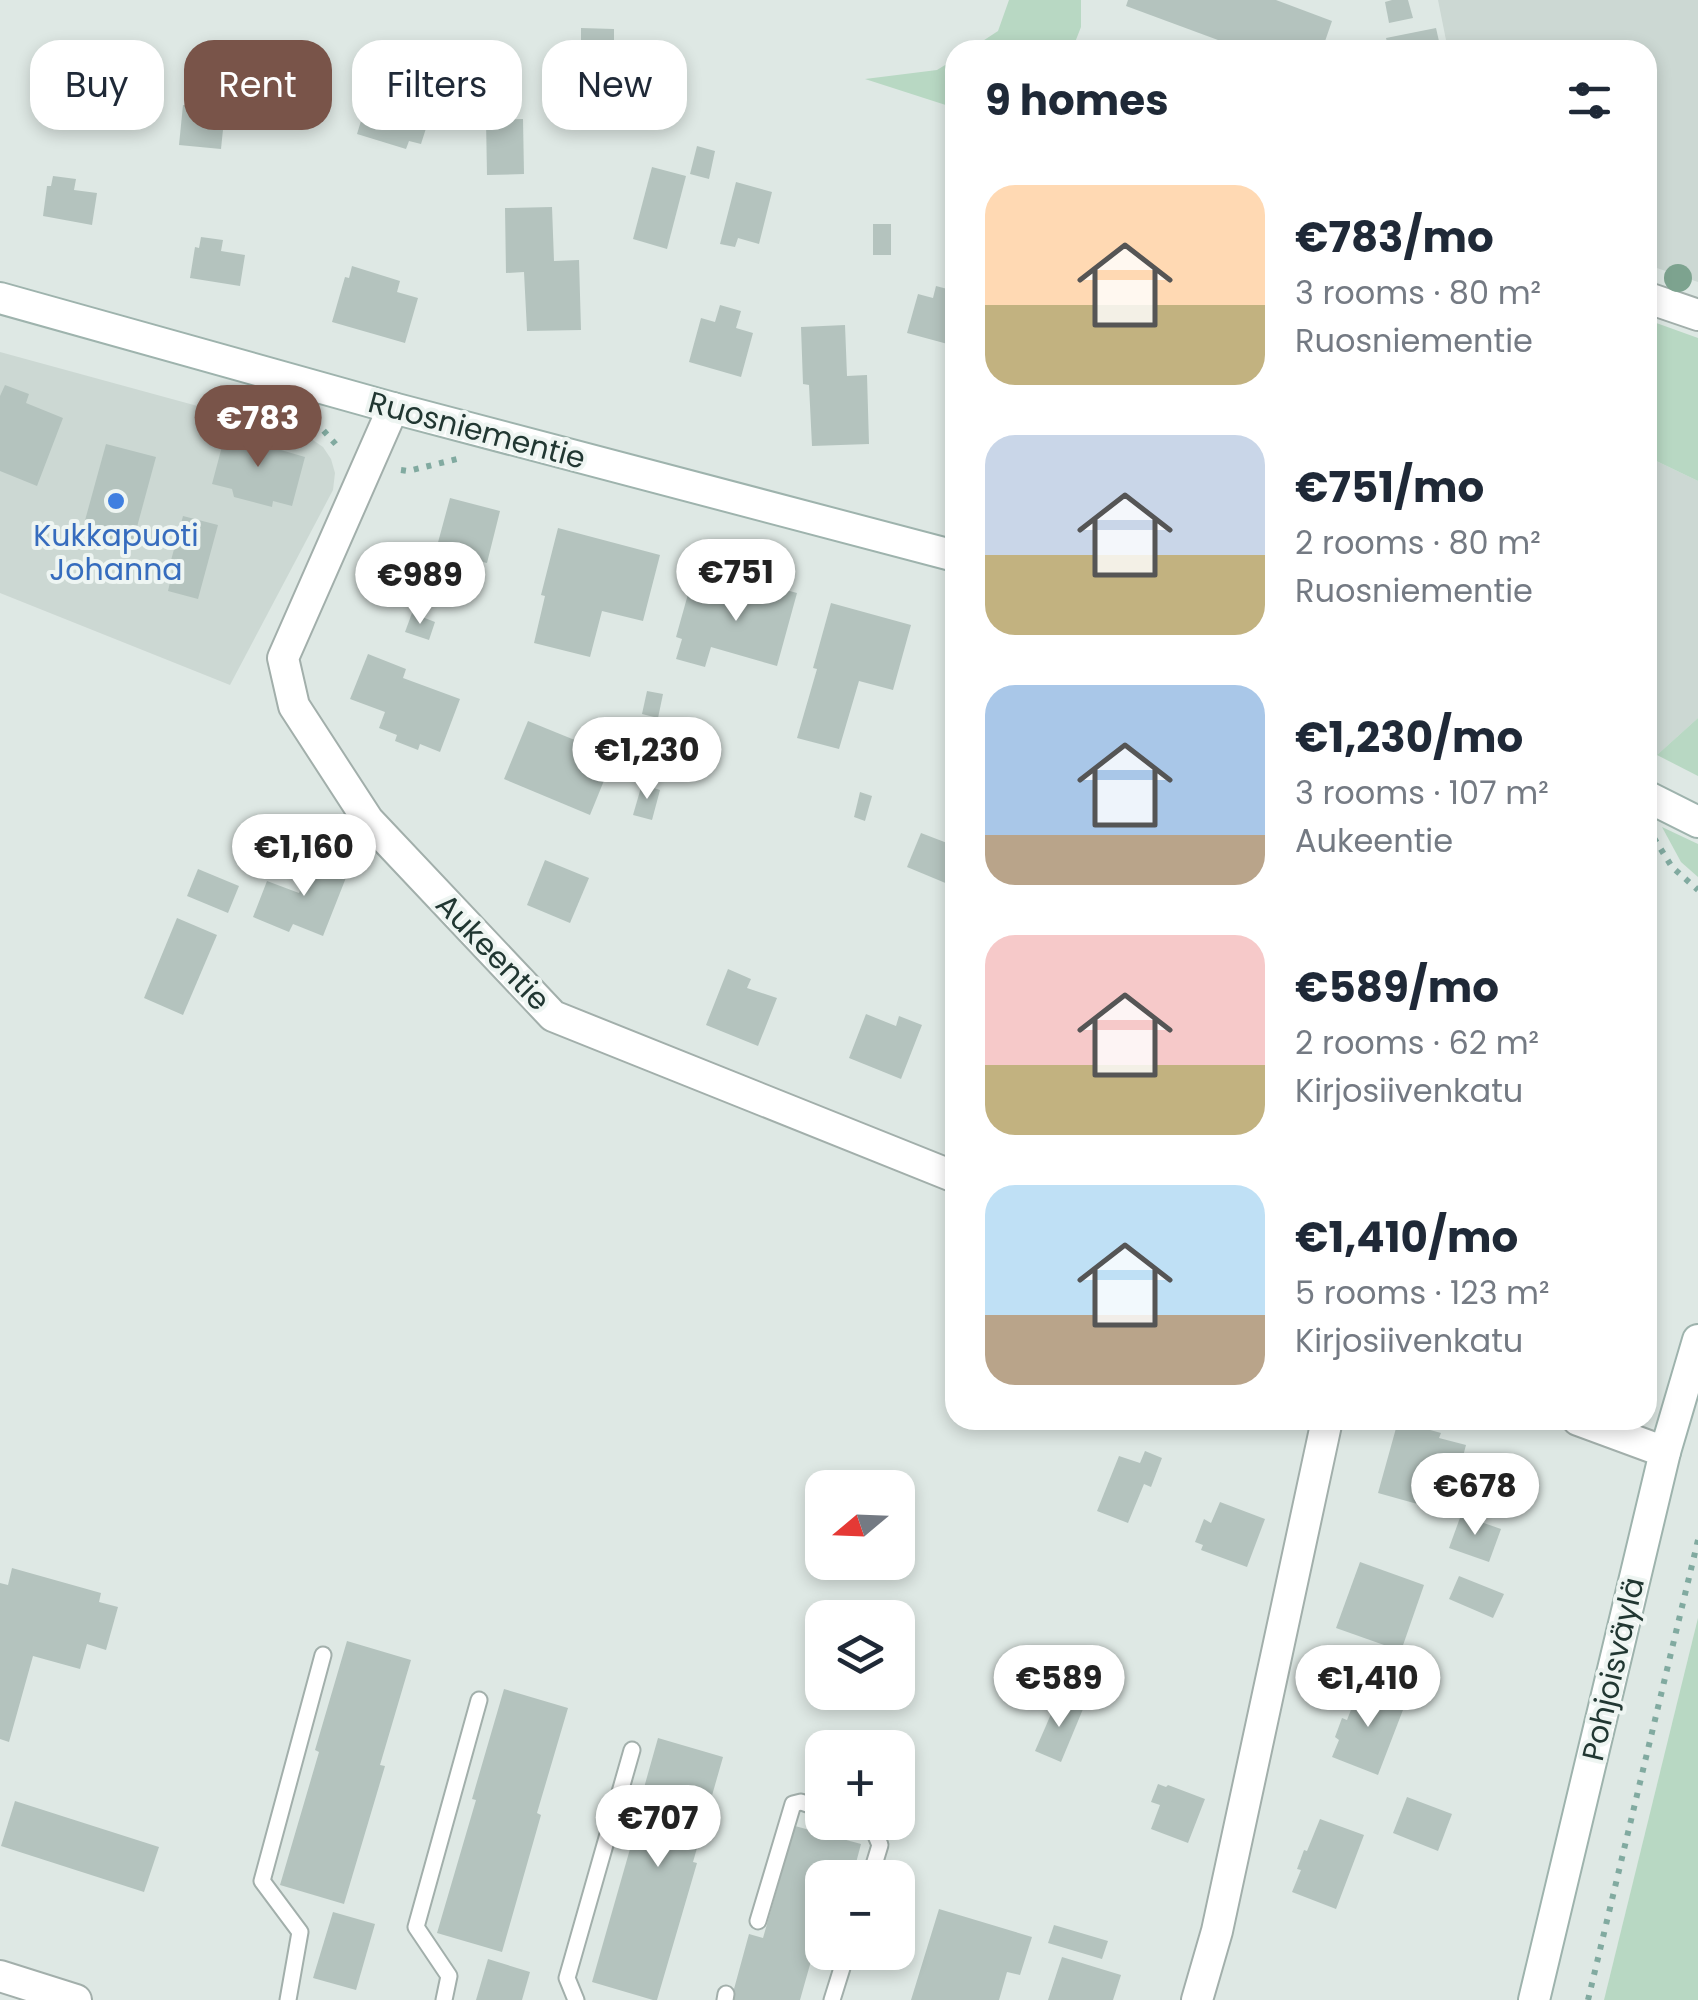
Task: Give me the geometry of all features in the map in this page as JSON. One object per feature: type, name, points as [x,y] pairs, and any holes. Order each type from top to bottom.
[{"type":"street","name":"Ruosniementie","points":[[0,298],[393,408],[945,553]]},
{"type":"street","points":[[1657,301],[1698,315]]},
{"type":"street","name":"Aukeentie","points":[[393,408],[283,658],[294,706],[368,820],[553,1016],[945,1173]]},
{"type":"street","points":[[1657,802],[1698,822]]},
{"type":"street","name":"Pohjoisväylä","points":[[1534,2000],[1665,1452],[1698,1340]]},
{"type":"street","points":[[1197,2000],[1222,1912],[1325,1430]]},
{"type":"street","points":[[1605,1430],[1665,1452]]},
{"type":"street","points":[[0,1976],[76,2000]]},
{"type":"lane","points":[[288,2000],[300,1932],[262,1881],[323,1655]]},
{"type":"lane","points":[[444,2000],[449,1976],[416,1927],[479,1700]]},
{"type":"lane","points":[[576,2000],[568,1978],[632,1750]]},
{"type":"lane","points":[[758,1920],[793,1804],[805,1803]]},
{"type":"lane","points":[[832,2000],[841,1970]]},
{"type":"path","points":[[1657,843],[1672,868],[1698,890]]},
{"type":"path","points":[[1588,2000],[1698,1540]]},
{"type":"shaded area","points":[[1438,0],[1698,0],[1698,282],[1657,268],[1657,40],[1446,40]]},
{"type":"shaded area","points":[[0,352],[307,436],[323,447],[335,473],[333,490],[230,685],[0,593]]},
{"type":"shaded area","points":[[1657,461],[1698,481],[1698,718],[1657,755]]},
{"type":"green space","points":[[1009,0],[1081,0],[1081,27],[1076,40],[984,40],[998,31]]},
{"type":"green space","points":[[945,65],[945,105],[865,79],[937,70]]},
{"type":"green space","points":[[1657,323],[1698,338],[1698,481],[1657,461]]},
{"type":"green space","points":[[1698,718],[1698,776],[1657,755]]},
{"type":"green space","points":[[1662,827],[1698,844],[1698,877],[1681,862]]},
{"type":"green space","points":[[1698,1618],[1698,2000],[1604,2000]]},
{"type":"building","points":[[1128,0],[1276,0],[1332,21],[1325,40],[1218,40],[1126,6]]},
{"type":"building","points":[[1408,0],[1413,18],[1389,23],[1385,2]]},
{"type":"building","points":[[581,28],[614,29],[614,40],[581,40]]},
{"type":"building","points":[[1436,28],[1439,40],[1386,40]]},
{"type":"building","points":[[183,105],[184,130],[223,130],[221,149],[179,145]]},
{"type":"building","points":[[522,119],[524,174],[487,175],[486,130],[522,130]]},
{"type":"building","points":[[358,130],[425,130],[421,144],[409,141],[406,149],[357,134]]},
{"type":"building","points":[[697,146],[715,151],[709,179],[690,174]]},
{"type":"building","points":[[652,167],[686,176],[667,249],[633,239]]},
{"type":"building","points":[[53,176],[76,179],[74,190],[97,193],[92,225],[43,216],[47,186],[51,186]]},
{"type":"building","points":[[736,182],[772,192],[759,244],[738,238],[735,247],[720,244]]},
{"type":"building","points":[[552,207],[554,261],[579,260],[581,330],[527,331],[524,272],[506,273],[505,208]]},
{"type":"building","points":[[873,224],[891,224],[891,255],[873,255]]},
{"type":"building","points":[[201,237],[223,240],[221,251],[245,255],[240,286],[190,278],[195,247],[199,248]]},
{"type":"building","points":[[352,266],[400,281],[397,292],[418,298],[405,343],[332,322]]},
{"type":"building","points":[[936,286],[945,288],[945,343],[907,333],[918,294],[933,298]]},
{"type":"building","points":[[720,305],[741,311],[736,328],[753,333],[741,377],[689,362],[701,318],[715,322]]},
{"type":"building","points":[[845,325],[847,376],[867,375],[869,444],[812,446],[809,385],[803,384],[801,327]]},
{"type":"building","points":[[5,385],[29,394],[26,403],[63,418],[37,486],[0,471],[0,396]]},
{"type":"building","points":[[247,433],[277,440],[274,448],[305,457],[292,506],[273,501],[272,507],[234,497],[232,489],[212,484],[225,435],[245,440]]},
{"type":"building","points":[[106,444],[156,457],[131,549],[81,535]]},
{"type":"building","points":[[450,498],[500,511],[487,563],[470,559],[457,604],[373,582],[382,548],[433,561]]},
{"type":"building","points":[[183,516],[218,525],[198,599],[168,591],[174,565],[170,564]]},
{"type":"building","points":[[558,528],[660,555],[643,621],[602,611],[590,657],[534,643]]},
{"type":"building","points":[[746,579],[797,593],[777,666],[711,647],[705,667],[676,659],[682,639],[676,637],[690,587],[740,600]]},
{"type":"building","points":[[831,603],[911,625],[893,690],[859,681],[839,749],[797,738]]},
{"type":"building","points":[[412,613],[435,622],[429,640],[405,632]]},
{"type":"building","points":[[368,654],[406,669],[403,678],[460,699],[440,752],[420,744],[418,750],[395,741],[397,735],[379,728],[385,712],[350,699]]},
{"type":"building","points":[[647,691],[663,694],[658,718],[642,714]]},
{"type":"building","points":[[528,721],[614,756],[590,815],[504,779]]},
{"type":"building","points":[[642,784],[660,790],[652,820],[633,815]]},
{"type":"building","points":[[860,792],[872,796],[865,821],[854,817]]},
{"type":"building","points":[[921,833],[945,842],[945,883],[907,867]]},
{"type":"building","points":[[314,856],[349,870],[323,936],[293,924],[289,932],[253,917],[267,881],[299,893]]},
{"type":"building","points":[[545,860],[589,878],[570,923],[527,905]]},
{"type":"building","points":[[198,869],[239,886],[228,913],[187,896]]},
{"type":"building","points":[[177,918],[217,935],[183,1015],[144,998]]},
{"type":"building","points":[[728,969],[751,979],[747,988],[777,998],[758,1046],[706,1025]]},
{"type":"building","points":[[866,1014],[896,1026],[899,1016],[922,1025],[901,1079],[849,1058]]},
{"type":"building","points":[[1396,1430],[1430,1430],[1441,1433],[1439,1438],[1466,1445],[1457,1479],[1430,1472],[1421,1505],[1378,1493]]},
{"type":"building","points":[[1145,1451],[1162,1458],[1151,1487],[1144,1484],[1128,1523],[1097,1511],[1119,1456],[1140,1463]]},
{"type":"building","points":[[1220,1502],[1265,1519],[1247,1567],[1201,1550],[1203,1545],[1195,1542],[1204,1519],[1211,1523]]},
{"type":"building","points":[[1461,1515],[1501,1529],[1489,1562],[1449,1548]]},
{"type":"building","points":[[1360,1562],[1424,1585],[1401,1651],[1336,1628]]},
{"type":"building","points":[[12,1568],[101,1593],[99,1602],[118,1607],[106,1650],[87,1644],[80,1669],[33,1656],[9,1742],[0,1739],[0,1583],[8,1585]]},
{"type":"building","points":[[1459,1576],[1504,1594],[1493,1618],[1449,1599]]},
{"type":"building","points":[[347,1641],[411,1660],[344,1904],[280,1885]]},
{"type":"building","points":[[1361,1684],[1406,1702],[1378,1775],[1332,1757],[1342,1718],[1347,1720]]},
{"type":"building","points":[[504,1689],[568,1708],[502,1952],[437,1933]]},
{"type":"building","points":[[1058,1698],[1083,1709],[1061,1762],[1035,1751]]},
{"type":"building","points":[[658,1738],[723,1757],[693,1862],[697,1863],[657,2000],[653,2000],[592,1982]]},
{"type":"building","points":[[1158,1784],[1205,1799],[1188,1843],[1151,1829],[1160,1805],[1151,1802]]},
{"type":"building","points":[[1407,1797],[1452,1814],[1438,1851],[1393,1833]]},
{"type":"building","points":[[15,1801],[159,1847],[144,1892],[1,1846]]},
{"type":"building","points":[[1320,1819],[1364,1835],[1336,1909],[1292,1892],[1304,1850],[1307,1851]]},
{"type":"building","points":[[795,1826],[805,1829],[805,1840],[861,1844],[857,1860],[805,1860],[805,1970],[808,1970],[800,2000],[731,2000],[749,1934],[763,1938]]},
{"type":"building","points":[[939,1909],[1032,1937],[1020,1975],[1007,1972],[999,2000],[911,2000]]},
{"type":"building","points":[[333,1912],[375,1924],[356,1990],[313,1978]]},
{"type":"building","points":[[1054,1925],[1108,1941],[1102,1959],[1048,1943]]},
{"type":"building","points":[[1062,1957],[1121,1975],[1113,2000],[1048,2000]]},
{"type":"building","points":[[488,1959],[530,1972],[522,2000],[476,2000]]},
{"type":"place","name":"Kukkapuoti Johanna","points":[[116,501]]}]
